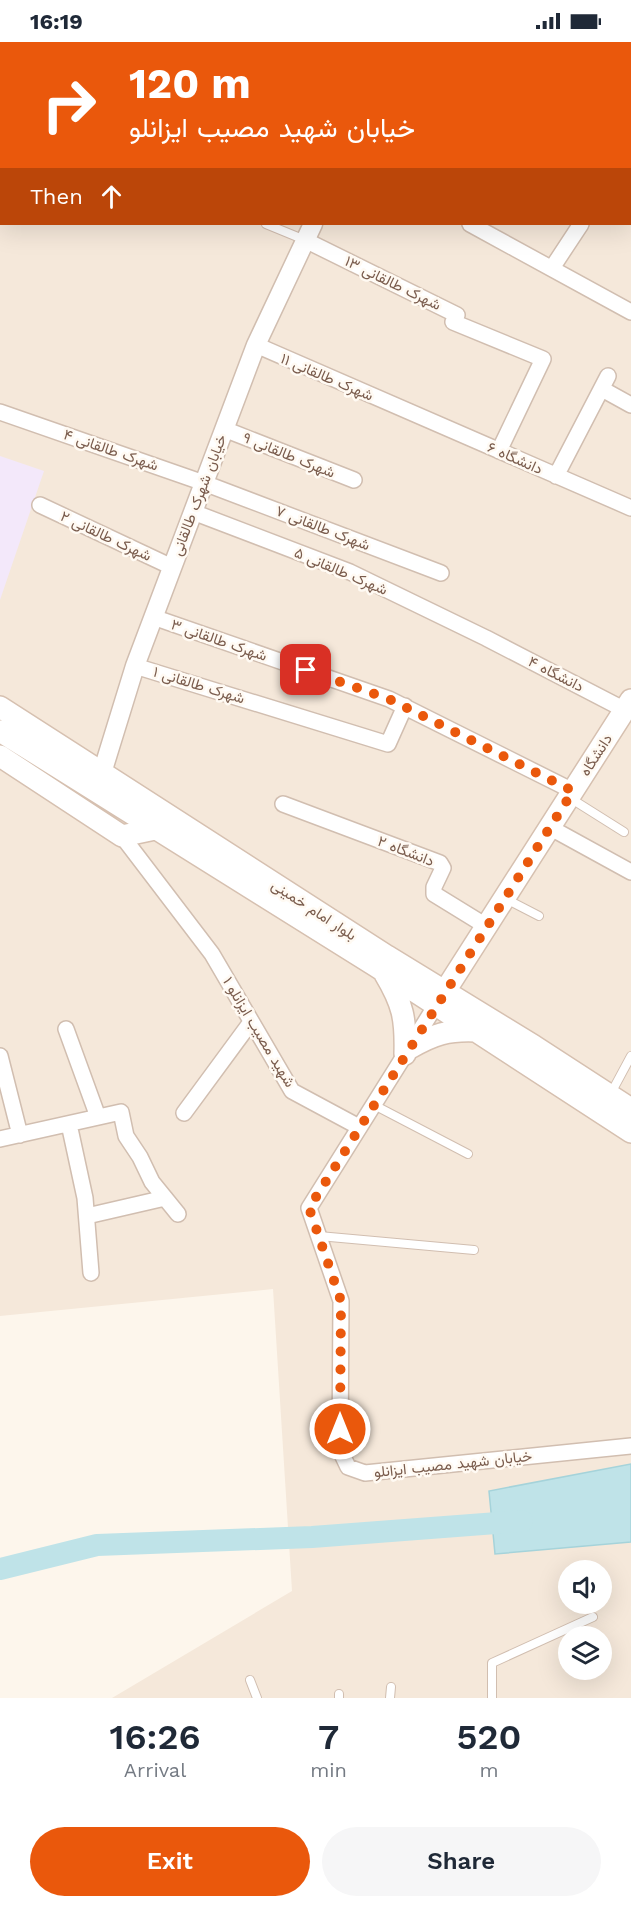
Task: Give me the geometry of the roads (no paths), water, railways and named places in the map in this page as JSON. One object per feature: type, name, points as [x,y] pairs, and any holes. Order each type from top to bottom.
[{"type":"main road","name":"دانشگاه","points":[[440,998],[628,705]]},
{"type":"main road","name":"بلوار امام خمینی","points":[[0,707],[92,782],[155,829],[383,971],[440,998],[476,1031],[631,1132]]},
{"type":"main road","name":"بلوار امام خمینی","points":[[0,732],[92,782],[440,998],[631,1109]]},
{"type":"main road","points":[[0,756],[122,836],[155,829]]},
{"type":"main road","points":[[68,800],[92,782]]},
{"type":"main road","points":[[383,971],[398,996],[406,1025],[408,1051],[430,1036],[452,1030],[476,1031]]},
{"type":"street","points":[[472,225],[631,312]]},
{"type":"street","points":[[552,268],[580,225]]},
{"type":"street","name":"خیابان شهرک طالقانی","points":[[92,782],[256,345],[309,232]]},
{"type":"street","name":"شهرک طالقانی ۱۳","points":[[309,232],[457,315],[453,322],[543,359],[499,451]]},
{"type":"street","name":"شهرک طالقانی ۱۱","points":[[256,345],[399,408]]},
{"type":"street","points":[[556,476],[605,382],[631,405]]},
{"type":"street","name":"دانشگاه ۶","points":[[399,408],[631,508]]},
{"type":"street","name":"شهرک طالقانی ۴","points":[[0,412],[204,483]]},
{"type":"street","name":"شهرک طالقانی ۹","points":[[224,429],[354,480]]},
{"type":"street","name":"شهرک طالقانی ۷","points":[[204,483],[441,573]]},
{"type":"street","name":"شهرک طالقانی ۲","points":[[40,505],[172,567]]},
{"type":"street","name":"شهرک طالقانی ۵","points":[[193,512],[351,572],[486,638]]},
{"type":"street","name":"شهرک طالقانی ۳","points":[[153,617],[405,706]]},
{"type":"street","name":"دانشگاه ۴","points":[[486,638],[628,705]]},
{"type":"street","name":"شهرک طالقانی ۱","points":[[135,666],[388,744],[405,706]]},
{"type":"street","points":[[405,706],[571,794]]},
{"type":"street","name":"دانشگاه ۲","points":[[283,804],[440,863],[443,868],[434,887],[434,894],[486,926]]},
{"type":"street","points":[[549,828],[631,872]]},
{"type":"street","name":"شهید مصیب ایزانلو ۱","points":[[122,836],[212,954],[292,1091],[360,1127]]},
{"type":"street","name":"خیابان شهید مصیب ایزانلو","points":[[440,998],[309,1208],[341,1301],[340,1450],[348,1467],[365,1473],[631,1446]]},
{"type":"street","points":[[184,1113],[251,1022]]},
{"type":"street","points":[[66,1029],[98,1117]]},
{"type":"street","points":[[0,1056],[20,1135]]},
{"type":"street","points":[[0,1139],[121,1112],[126,1136],[140,1157],[152,1182],[178,1214]]},
{"type":"street","points":[[69,1124],[85,1198],[91,1273]]},
{"type":"street","points":[[87,1216],[165,1198]]},
{"type":"lane","points":[[271,225],[309,232]]},
{"type":"lane","points":[[571,794],[624,832]]},
{"type":"lane","points":[[504,898],[539,916]]},
{"type":"lane","points":[[610,1095],[631,1056]]},
{"type":"lane","points":[[374,1105],[468,1154]]},
{"type":"lane","points":[[319,1236],[474,1250]]},
{"type":"lane","points":[[492,1698],[492,1663],[593,1617]]},
{"type":"lane","points":[[250,1680],[257,1698]]},
{"type":"lane","points":[[390,1698],[391,1688]]},
{"type":"water","points":[[631,1464],[631,1542],[495,1554],[489,1491]]},
{"type":"waterway","points":[[0,1569],[97,1545],[312,1537],[522,1521]]}]
